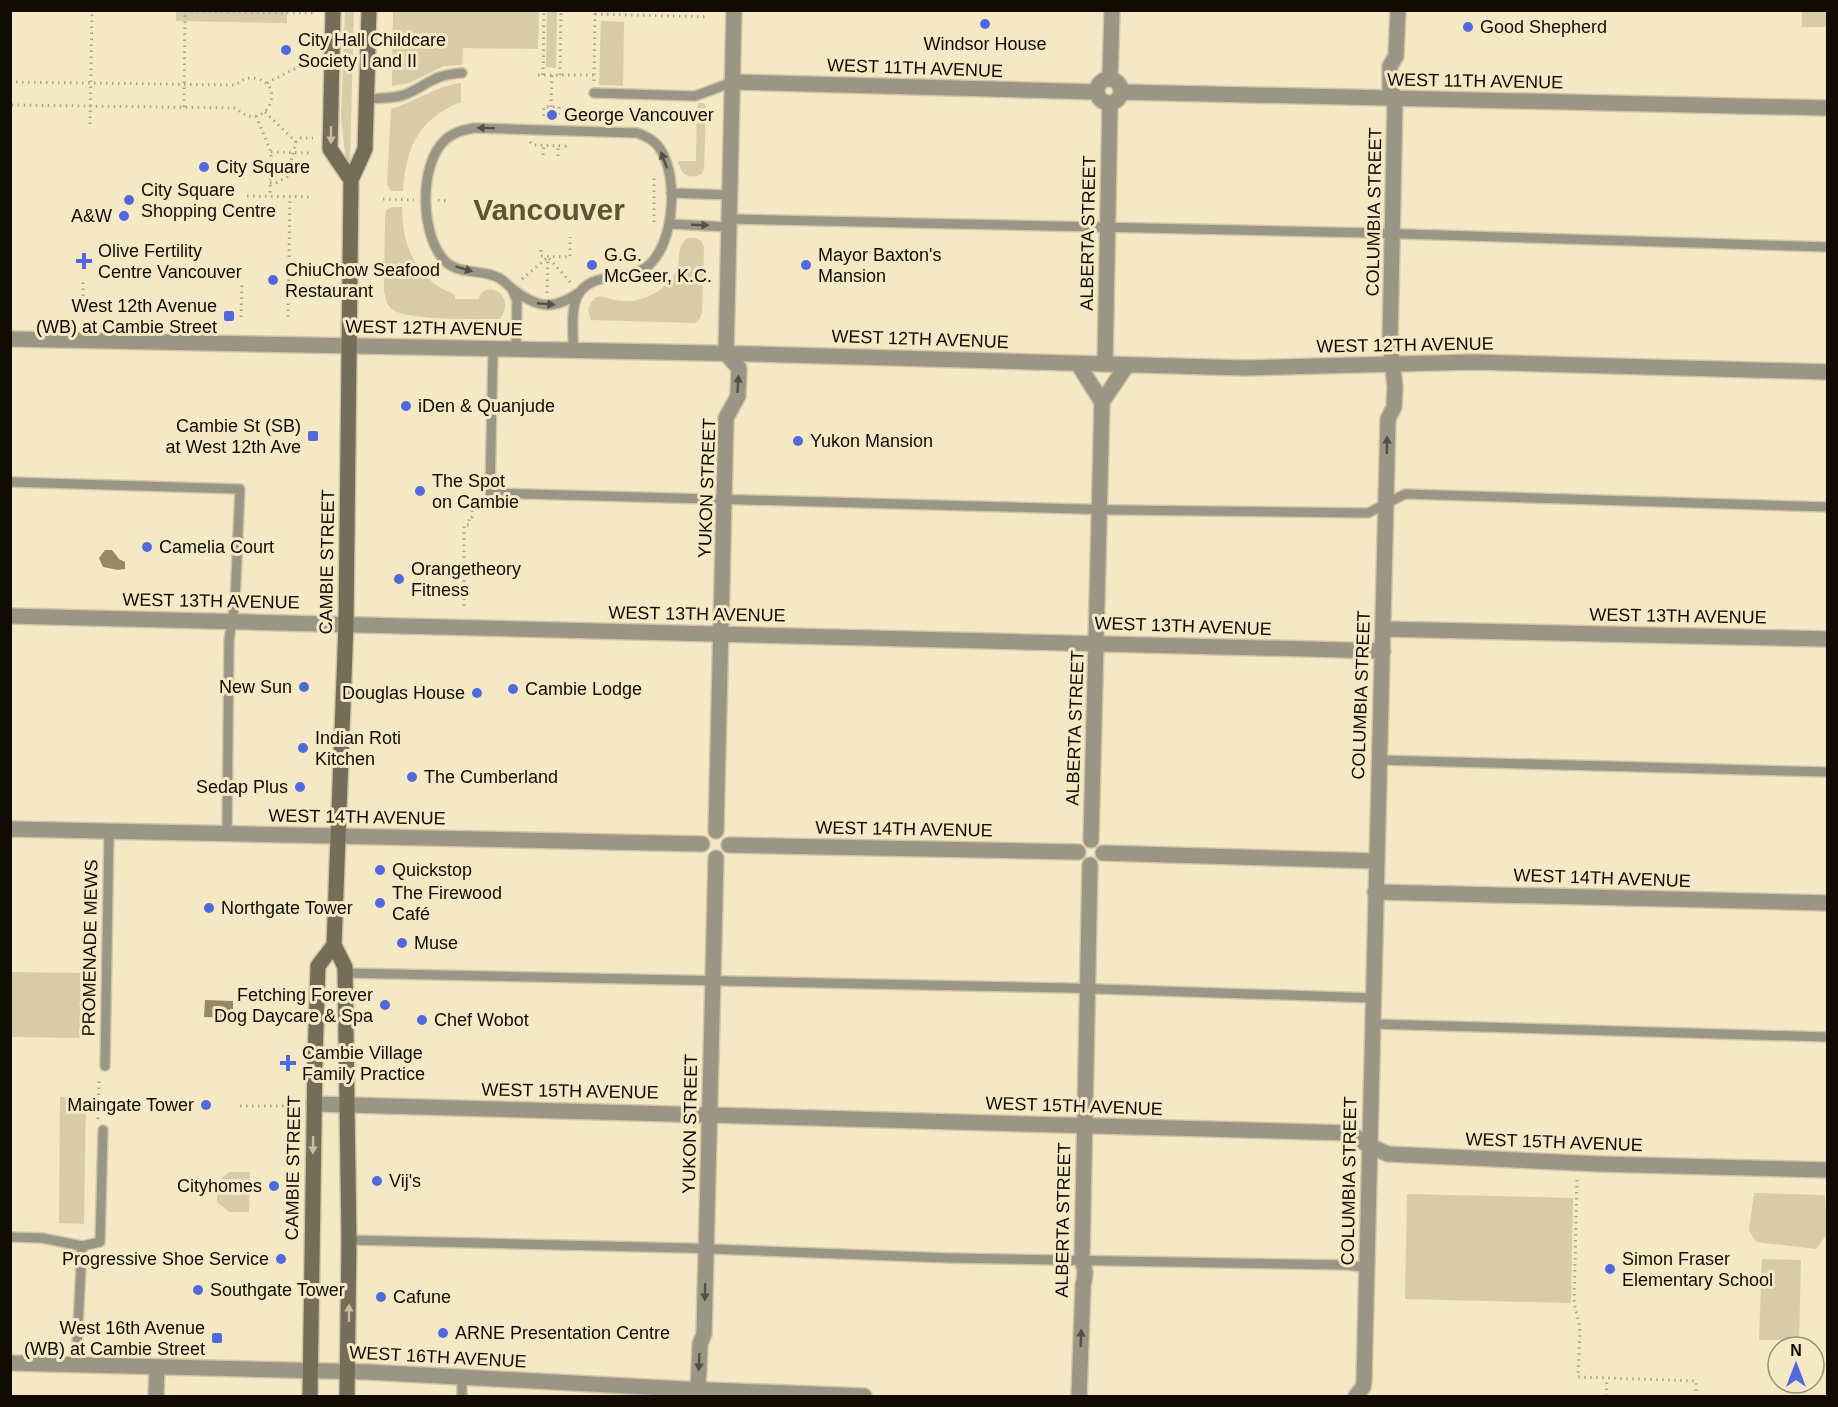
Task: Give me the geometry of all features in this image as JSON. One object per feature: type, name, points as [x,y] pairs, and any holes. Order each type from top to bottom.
[{"type":"main road","points":[[333,10],[330,149],[351,180]]},
{"type":"main road","name":"CAMBIE STREET","points":[[347,1396],[349,1240],[345,967],[334,945],[346,624],[351,180],[365,149],[369,10]]},
{"type":"main road","name":"CAMBIE STREET","points":[[310,1396],[307,1105],[318,966],[334,945]]},
{"type":"street","name":"YUKON STREET","points":[[716,831],[726,417],[738,396],[739,368],[726,354],[734,10]]},
{"type":"street","points":[[1110,79],[1112,10]]},
{"type":"street","name":"COLUMBIA STREET","points":[[1363,1393],[1388,419],[1395,407],[1390,341],[1395,99],[1390,88],[1390,66],[1396,56],[1398,10]]},
{"type":"street","points":[[1110,79],[1119,83],[1121,92],[1118,100],[1110,103],[1101,100],[1097,92],[1101,82],[1110,79]]},
{"type":"street","name":"WEST 11TH AVENUE","points":[[733,82],[1097,92]]},
{"type":"street","name":"WEST 11TH AVENUE","points":[[1121,92],[1827,108]]},
{"type":"street","name":"ALBERTA STREET","points":[[1105,364],[1110,103]]},
{"type":"street","name":"WEST 12TH AVENUE","points":[[10,339],[516,349],[1246,368],[1474,362],[1827,372]]},
{"type":"street","points":[[1078,364],[1102,402],[1127,365]]},
{"type":"street","name":"ALBERTA STREET","points":[[1091,840],[1102,402]]},
{"type":"street","name":"WEST 13TH AVENUE","points":[[10,616],[1383,651]]},
{"type":"street","name":"WEST 13TH AVENUE","points":[[1383,629],[1827,639]]},
{"type":"street","name":"WEST 14TH AVENUE","points":[[10,829],[702,844]]},
{"type":"street","points":[[716,831],[727,837],[729,845],[726,853],[716,858],[708,855],[702,844],[705,836],[716,831]]},
{"type":"street","points":[[1091,840],[1101,845],[1103,853],[1098,863],[1090,865],[1083,862],[1078,852],[1081,844],[1091,840]]},
{"type":"street","name":"WEST 14TH AVENUE","points":[[729,845],[1078,852]]},
{"type":"street","points":[[1103,853],[1376,861]]},
{"type":"street","name":"YUKON STREET","points":[[698,1390],[700,1344],[704,1334],[716,858]]},
{"type":"street","name":"ALBERTA STREET","points":[[1079,1396],[1083,1285],[1086,1278],[1086,1268],[1082,1260],[1090,865]]},
{"type":"street","name":"WEST 14TH AVENUE","points":[[1376,892],[1827,903]]},
{"type":"street","name":"WEST 15TH AVENUE","points":[[307,1105],[710,1114],[1350,1133],[1388,1155],[1827,1170]]},
{"type":"street","name":"WEST 16TH AVENUE","points":[[10,1363],[348,1372],[864,1396]]},
{"type":"street","points":[[156,1396],[157,1367]]},
{"type":"lane","points":[[366,99],[407,94],[443,75],[462,73]]},
{"type":"lane","points":[[594,93],[695,96],[733,82]]},
{"type":"lane","points":[[474,128],[637,133],[652,139],[663,152],[669,172],[670,224],[661,251],[650,265],[637,273],[602,279],[589,284],[566,301],[548,305],[537,304],[499,278],[467,271],[449,264],[437,252],[430,235],[426,200],[432,161],[445,140],[458,131],[474,128]]},
{"type":"lane","points":[[671,193],[730,195]]},
{"type":"lane","points":[[670,224],[729,223],[1393,234],[1827,247]]},
{"type":"lane","points":[[512,289],[517,301],[516,349]]},
{"type":"lane","points":[[573,351],[574,312],[580,292]]},
{"type":"lane","points":[[493,349],[490,494],[1368,513],[1405,494],[1827,507]]},
{"type":"lane","points":[[10,482],[240,489],[235,602],[229,640],[227,834]]},
{"type":"lane","points":[[1379,760],[1827,772]]},
{"type":"lane","name":"PROMENADE MEWS","points":[[105,1066],[109,831]]},
{"type":"lane","points":[[345,973],[1086,989],[1374,998]]},
{"type":"lane","points":[[1373,1024],[1827,1037]]},
{"type":"lane","points":[[10,1237],[42,1238],[82,1246],[100,1242],[103,1130]]},
{"type":"lane","points":[[349,1240],[949,1258],[1348,1264],[1367,1268]]},
{"type":"lane","points":[[76,1365],[82,1246]]},
{"type":"lane","points":[[462,1377],[462,1396]]},
{"type":"path","points":[[90,124],[92,10]]},
{"type":"path","points":[[543,75],[544,10]]},
{"type":"path","points":[[560,75],[561,10]]},
{"type":"path","points":[[184,107],[186,11],[315,13]]},
{"type":"path","points":[[594,93],[595,12],[709,17]]},
{"type":"path","points":[[267,83],[304,64],[314,64]]},
{"type":"path","points":[[538,75],[594,75]]},
{"type":"path","points":[[551,107],[552,75]]},
{"type":"path","points":[[10,82],[236,85],[252,77],[267,83],[272,98],[265,112],[256,116],[248,116],[236,108],[10,105]]},
{"type":"path","points":[[544,120],[544,107],[559,107],[558,120]]},
{"type":"path","points":[[265,112],[296,142]]},
{"type":"path","points":[[256,116],[271,152],[270,196]]},
{"type":"path","points":[[270,183],[276,183],[287,177],[296,142],[302,138],[313,138]]},
{"type":"path","points":[[528,140],[533,145],[544,146],[566,146],[570,141]]},
{"type":"path","points":[[543,155],[544,146]]},
{"type":"path","points":[[558,146],[558,156]]},
{"type":"path","points":[[271,152],[312,153]]},
{"type":"path","points":[[653,170],[654,228]]},
{"type":"path","points":[[438,191],[438,208]]},
{"type":"path","points":[[247,196],[312,197]]},
{"type":"path","points":[[288,317],[290,197]]},
{"type":"path","points":[[382,199],[419,200]]},
{"type":"path","points":[[438,200],[447,201]]},
{"type":"path","points":[[541,250],[541,256],[570,257],[570,237]]},
{"type":"path","points":[[553,250],[553,256]]},
{"type":"path","points":[[518,276],[522,280],[548,257]]},
{"type":"path","points":[[548,257],[569,282],[575,278]]},
{"type":"path","points":[[548,257],[548,299]]},
{"type":"path","points":[[289,275],[310,276]]},
{"type":"path","points":[[83,281],[83,296]]},
{"type":"path","points":[[241,317],[242,283]]},
{"type":"path","points":[[464,606],[464,525],[469,525],[469,517],[472,517],[472,503],[483,503]]},
{"type":"path","points":[[103,1130],[98,1123],[99,1078],[105,1066]]},
{"type":"path","points":[[240,1106],[307,1105]]},
{"type":"path","points":[[1577,1180],[1574,1303],[1580,1328],[1578,1377],[1696,1381],[1696,1396]]},
{"type":"path","points":[[1606,1396],[1607,1378]]},
{"type":"shaded area","points":[[176,11],[287,11],[287,23],[176,21]]},
{"type":"shaded area","points":[[345,11],[354,11],[350,161],[348,163],[341,118]]},
{"type":"shaded area","points":[[393,11],[539,11],[538,49],[463,48],[462,65],[444,66],[409,83],[392,86]]},
{"type":"shaded area","points":[[547,11],[557,11],[556,68],[546,67]]},
{"type":"shaded area","points":[[1802,11],[1827,11],[1827,27],[1802,27]]},
{"type":"shaded area","points":[[601,21],[624,22],[623,86],[599,85]]},
{"type":"shaded area","points":[[461,83],[461,102],[434,117],[425,126],[411,148],[403,191],[391,191],[387,184],[391,109],[443,87]]},
{"type":"shaded area","points":[[699,103],[704,103],[706,106],[704,168],[702,174],[689,176],[683,173],[678,161],[696,161]]},
{"type":"shaded area","points":[[392,207],[402,207],[408,248],[421,271],[430,280],[455,295],[455,299],[479,299],[486,290],[498,292],[505,302],[500,319],[412,316],[390,307],[384,292],[385,218],[386,210]]},
{"type":"shaded area","points":[[688,238],[696,238],[704,247],[702,312],[695,323],[591,320],[588,310],[594,299],[598,297],[632,301],[654,294],[662,288],[676,272],[681,247]]},
{"type":"shaded area","points":[[105,550],[112,550],[119,559],[125,562],[125,569],[103,567],[99,558]]},
{"type":"shaded area","points":[[11,972],[81,973],[80,1038],[11,1037]]},
{"type":"shaded area","points":[[205,1000],[233,1001],[233,1018],[204,1017]]},
{"type":"shaded area","points":[[60,1097],[86,1098],[84,1224],[59,1223]]},
{"type":"shaded area","points":[[229,1172],[250,1172],[249,1212],[229,1212],[217,1202],[217,1182]]},
{"type":"shaded area","points":[[1754,1193],[1825,1195],[1827,1234],[1816,1249],[1756,1242],[1749,1230]]},
{"type":"shaded area","points":[[1407,1194],[1573,1198],[1571,1303],[1405,1299]]},
{"type":"shaded area","points":[[1762,1259],[1801,1260],[1799,1335],[1766,1335],[1766,1340],[1759,1340]]},
{"type":"place","name":"Windsor House","points":[[985,24]]},
{"type":"place","name":"Good Shepherd","points":[[1468,27]]},
{"type":"place","name":"City Hall Childcare Society I and II","points":[[286,50]]},
{"type":"place","name":"George Vancouver","points":[[552,115]]},
{"type":"place","name":"City Square","points":[[204,167]]},
{"type":"place","name":"City Square Shopping Centre","points":[[129,200]]},
{"type":"place","name":"A&W","points":[[124,216]]},
{"type":"place","name":"Olive Fertility Centre Vancouver","points":[[84,261]]},
{"type":"place","name":"G.G. McGeer, K.C.","points":[[592,265]]},
{"type":"place","name":"Mayor Baxton's Mansion","points":[[806,265]]},
{"type":"place","name":"ChiuChow Seafood Restaurant","points":[[273,280]]},
{"type":"place","name":"West 12th Avenue (WB) at Cambie Street","points":[[229,316]]},
{"type":"place","name":"iDen & Quanjude","points":[[406,406]]},
{"type":"place","name":"Cambie St (SB) at West 12th Ave","points":[[313,436]]},
{"type":"place","name":"Yukon Mansion","points":[[798,441]]},
{"type":"place","name":"The Spot on Cambie","points":[[420,491]]},
{"type":"place","name":"Camelia Court","points":[[147,547]]},
{"type":"place","name":"Orangetheory Fitness","points":[[399,579]]},
{"type":"place","name":"New Sun","points":[[304,687]]},
{"type":"place","name":"Cambie Lodge","points":[[513,689]]},
{"type":"place","name":"Douglas House","points":[[477,693]]},
{"type":"place","name":"Indian Roti Kitchen","points":[[303,748]]},
{"type":"place","name":"The Cumberland","points":[[412,777]]},
{"type":"place","name":"Sedap Plus","points":[[300,787]]},
{"type":"place","name":"Quickstop","points":[[380,870]]},
{"type":"place","name":"The Firewood Café","points":[[380,903]]},
{"type":"place","name":"Northgate Tower","points":[[209,908]]},
{"type":"place","name":"Muse","points":[[402,943]]},
{"type":"place","name":"Fetching Forever Dog Daycare & Spa","points":[[385,1005]]},
{"type":"place","name":"Chef Wobot","points":[[422,1020]]},
{"type":"place","name":"Cambie Village Family Practice","points":[[288,1063]]},
{"type":"place","name":"Maingate Tower","points":[[206,1105]]},
{"type":"place","name":"Vij's","points":[[377,1181]]},
{"type":"place","name":"Cityhomes","points":[[274,1186]]},
{"type":"place","name":"Progressive Shoe Service","points":[[281,1259]]},
{"type":"place","name":"Simon Fraser Elementary School","points":[[1610,1269]]},
{"type":"place","name":"Southgate Tower","points":[[198,1290]]},
{"type":"place","name":"Cafune","points":[[381,1297]]},
{"type":"place","name":"ARNE Presentation Centre","points":[[443,1333]]},
{"type":"place","name":"West 16th Avenue (WB) at Cambie Street","points":[[217,1338]]},
{"type":"district","name":"Vancouver","points":[[549,209]]}]
